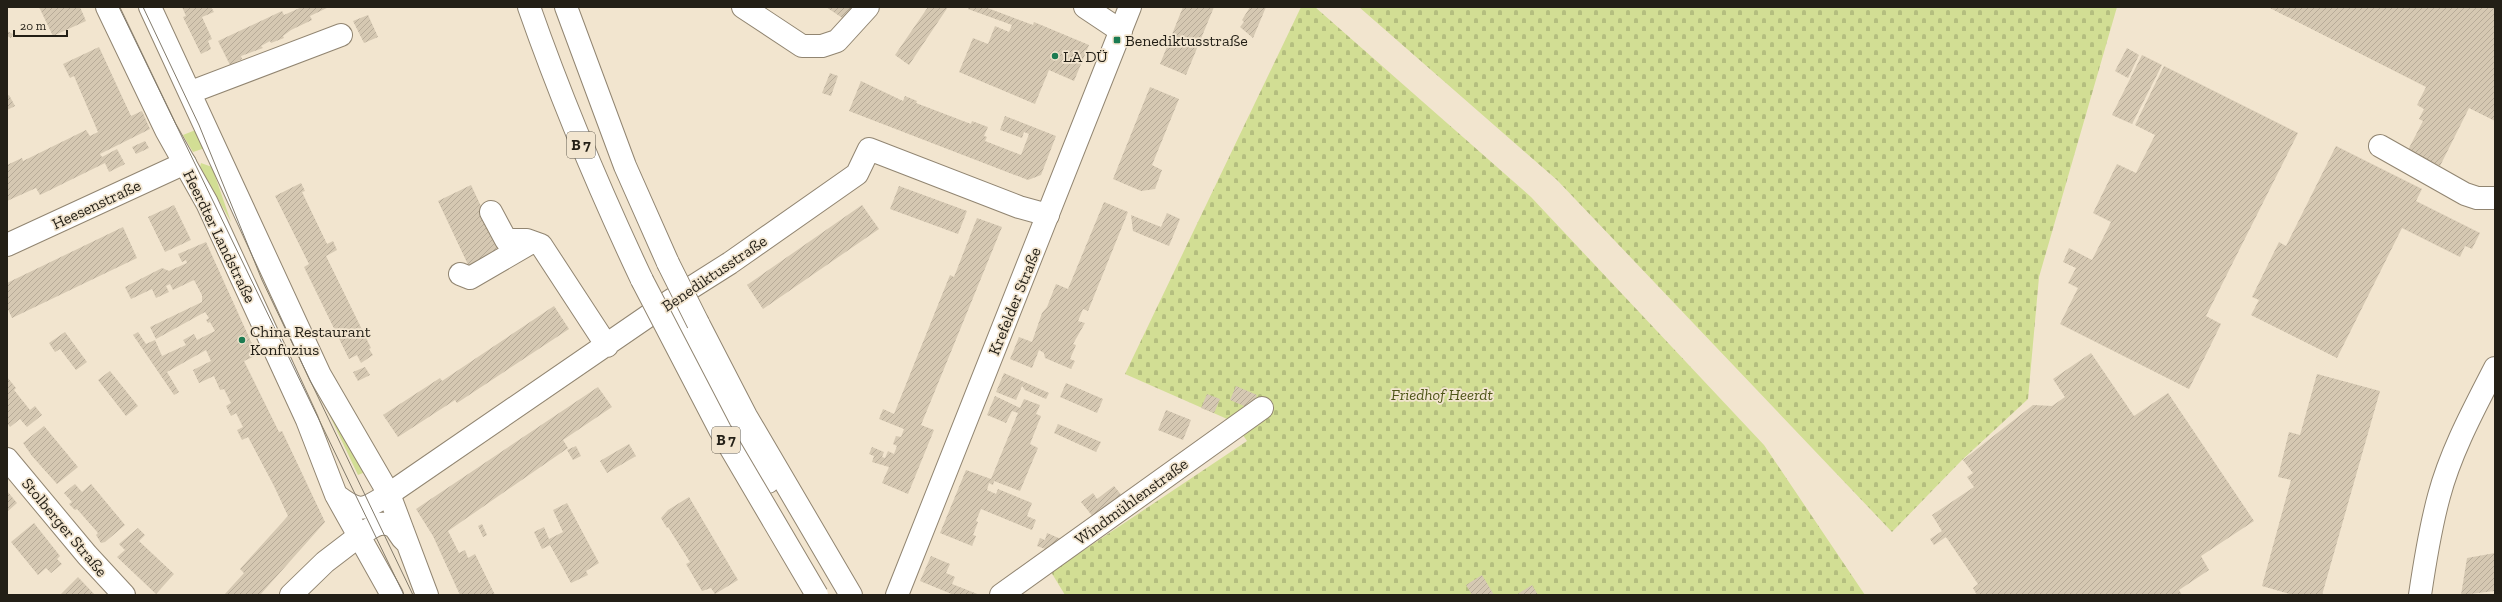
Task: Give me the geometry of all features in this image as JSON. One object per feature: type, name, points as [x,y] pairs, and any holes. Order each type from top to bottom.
[{"type":"main road","name":"Heerdter Landstraße","points":[[107,7],[166,130],[207,203],[282,364],[336,494],[392,595]]},
{"type":"main road","name":"Heerdter Landstraße","points":[[150,7],[191,92],[320,375],[389,494],[427,595]]},
{"type":"main road","name":"B 7","points":[[529,7],[551,70],[595,181],[642,280],[720,430],[817,595]]},
{"type":"main road","name":"B 7","points":[[566,7],[625,166],[668,263],[746,416],[851,595]]},
{"type":"main road","points":[[743,7],[802,46],[822,46],[837,41],[868,7]]},
{"type":"main road","points":[[1085,7],[1121,31]]},
{"type":"main road","name":"Krefelder Straße","points":[[897,595],[1130,7]]},
{"type":"main road","points":[[191,92],[341,35]]},
{"type":"main road","points":[[2380,146],[2465,194],[2477,198],[2495,198]]},
{"type":"main road","name":"Benediktusstraße","points":[[336,494],[354,508],[362,508],[389,494],[607,346],[670,301],[730,263],[857,174],[869,149],[1020,207],[1048,215]]},
{"type":"main road","name":"Heesenstraße","points":[[7,245],[185,163],[217,151]]},
{"type":"main road","points":[[491,212],[506,240],[532,242],[541,245],[607,346]]},
{"type":"main road","points":[[460,274],[470,278],[532,242]]},
{"type":"main road","points":[[670,301],[768,482]]},
{"type":"main road","points":[[2420,595],[2426,551],[2439,495],[2460,438],[2489,390],[2495,368]]},
{"type":"main road","name":"Windmühlenstraße","points":[[1001,595],[1262,408]]},
{"type":"main road","name":"Stolberger Straße","points":[[7,459],[86,555],[124,595]]},
{"type":"main road","points":[[291,595],[325,562],[359,536],[379,524],[386,523],[392,526],[408,543]]},
{"type":"green space","name":"Friedhof Heerdt","points":[[1301,7],[1315,7],[1531,197],[1764,445],[1865,595],[1065,595],[1051,572],[1247,441],[1234,422],[1125,374]]},
{"type":"green space","points":[[1359,7],[2117,7],[2039,277],[2028,399],[1962,460],[1892,532],[1557,180]]},
{"type":"green space","points":[[198,129],[205,148],[193,152],[183,135]]},
{"type":"green space","points":[[201,163],[212,167],[231,222],[200,167]]},
{"type":"green space","points":[[330,409],[370,470],[358,475],[328,412]]},
{"type":"building","points":[[39,7],[80,7],[86,21],[53,36]]},
{"type":"building","points":[[182,7],[211,7],[214,12],[202,17],[212,39],[208,41],[211,49],[201,54],[183,17],[186,16]]},
{"type":"building","points":[[302,7],[329,7],[310,16],[312,20],[291,30],[283,36],[284,38],[271,43],[270,41],[261,46],[263,48],[241,56],[242,59],[230,65],[218,41],[282,11],[284,15]]},
{"type":"building","points":[[826,7],[857,7],[847,21]]},
{"type":"building","points":[[928,7],[948,7],[909,65],[895,55]]},
{"type":"building","points":[[968,7],[985,7],[1033,25],[1034,22],[1089,45],[1074,81],[1049,70],[1035,104],[959,72],[973,38],[988,44],[995,26],[1009,32],[1012,25],[968,9]]},
{"type":"building","points":[[1183,7],[1214,7],[1186,75],[1160,64]]},
{"type":"building","points":[[1250,7],[1266,7],[1253,38],[1240,27],[1244,22],[1242,20]]},
{"type":"building","points":[[2268,7],[2495,7],[2495,121],[2469,108],[2440,166],[2408,150],[2423,121],[2419,119],[2424,109],[2417,105],[2426,87]]},
{"type":"building","points":[[368,15],[378,37],[364,43],[353,21]]},
{"type":"building","points":[[7,31],[13,34],[11,38],[7,36]]},
{"type":"building","points":[[99,47],[131,116],[142,111],[150,129],[100,154],[102,157],[117,149],[125,164],[109,172],[105,163],[40,195],[36,188],[7,201],[7,165],[22,158],[23,161],[86,130],[90,136],[98,132],[74,76],[70,78],[63,64]]},
{"type":"building","points":[[2127,48],[2139,55],[2128,78],[2115,71]]},
{"type":"building","points":[[2142,55],[2162,65],[2132,124],[2112,115]]},
{"type":"building","points":[[2164,66],[2298,133],[2206,316],[2221,324],[2189,389],[2060,324],[2078,288],[2068,283],[2076,268],[2063,262],[2069,248],[2092,260],[2111,222],[2093,213],[2117,164],[2136,173],[2155,135],[2135,125]]},
{"type":"building","points":[[830,73],[838,76],[831,96],[822,93]]},
{"type":"building","points":[[861,81],[903,101],[905,96],[917,101],[916,103],[971,124],[972,121],[988,127],[984,136],[987,137],[985,141],[1021,155],[1029,134],[1024,132],[1022,138],[1000,130],[1005,116],[1056,136],[1041,175],[1028,180],[849,111]]},
{"type":"building","points":[[1150,87],[1179,99],[1152,165],[1162,170],[1155,189],[1141,191],[1113,179]]},
{"type":"building","points":[[9,95],[15,106],[7,110],[7,96]]},
{"type":"building","points":[[145,141],[149,148],[136,154],[132,147]]},
{"type":"building","points":[[2336,146],[2422,189],[2416,201],[2480,233],[2472,249],[2465,246],[2460,257],[2402,228],[2337,358],[2251,315],[2259,300],[2252,297],[2279,242],[2286,246]]},
{"type":"building","points":[[301,183],[305,191],[302,192],[327,244],[333,241],[337,250],[326,256],[371,348],[369,349],[373,355],[361,363],[357,355],[349,359],[304,267],[309,264],[275,196]]},
{"type":"building","points":[[471,185],[504,255],[471,271],[438,201]]},
{"type":"building","points":[[899,186],[967,211],[958,234],[890,209]]},
{"type":"building","points":[[1104,202],[1128,212],[1088,311],[1083,309],[1078,321],[1085,323],[1073,344],[1076,345],[1070,359],[1075,361],[1071,369],[1045,358],[1044,353],[1039,350],[1032,368],[1010,359],[1019,337],[1032,342],[1042,313],[1047,307],[1056,284],[1068,289]]},
{"type":"building","points":[[174,205],[191,240],[165,252],[148,217]]},
{"type":"building","points":[[862,205],[879,229],[763,309],[747,285]]},
{"type":"building","points":[[1167,213],[1180,219],[1169,246],[1133,231],[1131,215],[1161,227]]},
{"type":"building","points":[[977,218],[1002,227],[921,425],[934,430],[908,494],[882,483],[889,467],[872,462],[874,456],[869,454],[872,447],[884,452],[882,457],[885,458],[888,451],[894,454],[897,446],[893,444],[896,436],[901,437],[904,429],[879,419],[883,409],[894,414],[950,275],[954,277]]},
{"type":"building","points":[[123,227],[137,258],[12,318],[7,307],[7,283]]},
{"type":"building","points":[[206,242],[257,355],[244,361],[279,432],[282,431],[325,522],[260,595],[224,595],[244,573],[240,569],[288,516],[274,486],[248,437],[242,440],[237,430],[243,427],[236,413],[231,416],[226,406],[231,403],[224,389],[220,390],[214,376],[199,383],[193,370],[211,361],[206,350],[167,372],[179,392],[174,395],[133,335],[138,332],[146,344],[155,340],[162,356],[186,345],[183,340],[194,334],[197,340],[215,331],[210,322],[208,323],[206,320],[209,318],[205,312],[156,339],[150,327],[202,302],[202,295],[194,280],[173,290],[170,284],[166,286],[169,292],[156,298],[152,289],[131,299],[125,287],[162,268],[169,271],[187,263],[186,260],[182,262],[178,254]]},
{"type":"building","points":[[554,306],[569,329],[457,403],[455,400],[398,437],[383,415],[440,378],[442,381]]},
{"type":"building","points":[[65,332],[87,362],[76,370],[60,349],[55,352],[49,343]]},
{"type":"building","points":[[2091,353],[2134,416],[2168,393],[2254,521],[2201,556],[2209,570],[2179,590],[2182,595],[1977,595],[1973,588],[1978,584],[1946,537],[1934,545],[1930,539],[1942,531],[1932,515],[1974,487],[1967,477],[1973,473],[1963,460],[2033,405],[2052,406],[2065,397],[2053,379]]},
{"type":"building","points":[[365,367],[370,375],[358,381],[353,372]]},
{"type":"building","points":[[110,371],[138,406],[126,416],[98,380]]},
{"type":"building","points":[[1004,373],[1049,393],[1046,399],[1025,390],[1022,386],[1016,400],[996,392]]},
{"type":"building","points":[[2317,374],[2380,391],[2322,595],[2293,595],[2262,586],[2291,480],[2278,477],[2289,432],[2300,435]]},
{"type":"building","points":[[7,377],[16,388],[14,390],[30,410],[35,406],[42,415],[27,427],[20,419],[10,427],[7,423]]},
{"type":"building","points":[[1066,383],[1103,399],[1097,413],[1060,397]]},
{"type":"building","points":[[1236,386],[1257,395],[1251,409],[1230,400]]},
{"type":"building","points":[[598,387],[612,407],[563,440],[568,448],[448,531],[459,553],[465,550],[468,558],[475,554],[495,595],[460,595],[433,536],[416,509]]},
{"type":"building","points":[[1207,394],[1220,399],[1214,413],[1201,408]]},
{"type":"building","points":[[995,396],[1020,408],[1024,399],[1040,405],[1036,414],[1041,416],[1030,444],[1038,448],[1020,491],[994,481],[993,485],[989,483],[987,490],[996,494],[998,489],[1032,503],[1027,516],[1036,520],[1032,530],[981,509],[976,521],[978,522],[973,535],[976,536],[972,546],[940,533],[966,470],[991,479],[1018,413],[1012,411],[1006,423],[987,415]]},
{"type":"building","points":[[1166,410],[1191,420],[1183,440],[1158,430]]},
{"type":"building","points":[[1058,424],[1101,442],[1096,452],[1054,433]]},
{"type":"building","points":[[44,426],[78,467],[57,484],[32,456],[23,443]]},
{"type":"building","points":[[629,444],[636,456],[607,473],[600,461]]},
{"type":"building","points":[[576,446],[581,456],[573,460],[567,450]]},
{"type":"building","points":[[75,484],[82,492],[91,484],[125,525],[105,542],[101,543],[96,535],[98,533],[77,509],[75,510],[69,504],[72,502],[64,493]]},
{"type":"building","points":[[1114,486],[1123,497],[1094,518],[1081,502],[1093,493],[1097,499]]},
{"type":"building","points":[[7,491],[17,503],[7,512]]},
{"type":"building","points":[[689,497],[738,580],[715,594],[711,588],[702,591],[686,564],[690,562],[661,518],[668,510]]},
{"type":"building","points":[[567,503],[599,563],[586,571],[588,575],[571,583],[550,545],[542,549],[534,532],[544,527],[549,539],[563,532],[553,510]]},
{"type":"building","points":[[34,523],[60,556],[57,559],[62,564],[51,573],[46,568],[38,575],[11,542]]},
{"type":"building","points":[[482,524],[487,535],[483,537],[478,526]]},
{"type":"building","points":[[138,528],[145,535],[139,541],[174,574],[156,594],[117,557],[125,550],[119,544]]},
{"type":"building","points":[[1047,533],[1061,539],[1051,551],[1037,546],[1040,538],[1045,540]]},
{"type":"building","points":[[2495,553],[2495,591],[2461,595],[2467,558]]},
{"type":"building","points":[[931,556],[950,564],[946,573],[955,577],[952,584],[980,595],[954,595],[920,581]]},
{"type":"building","points":[[1482,575],[1494,595],[1472,595],[1466,585]]},
{"type":"building","points":[[78,577],[95,595],[60,595]]},
{"type":"building","points":[[1532,585],[1538,595],[1516,595]]},
{"type":"tram line","points":[[119,7],[404,595]]},
{"type":"tram line","points":[[143,7],[199,125],[262,280],[413,595]]},
{"type":"place","name":"Benediktusstraße","points":[[1117,40]]},
{"type":"place","name":"LA DÜ","points":[[1055,56]]},
{"type":"place","name":"China Restaurant Konfuzius","points":[[242,340]]}]
